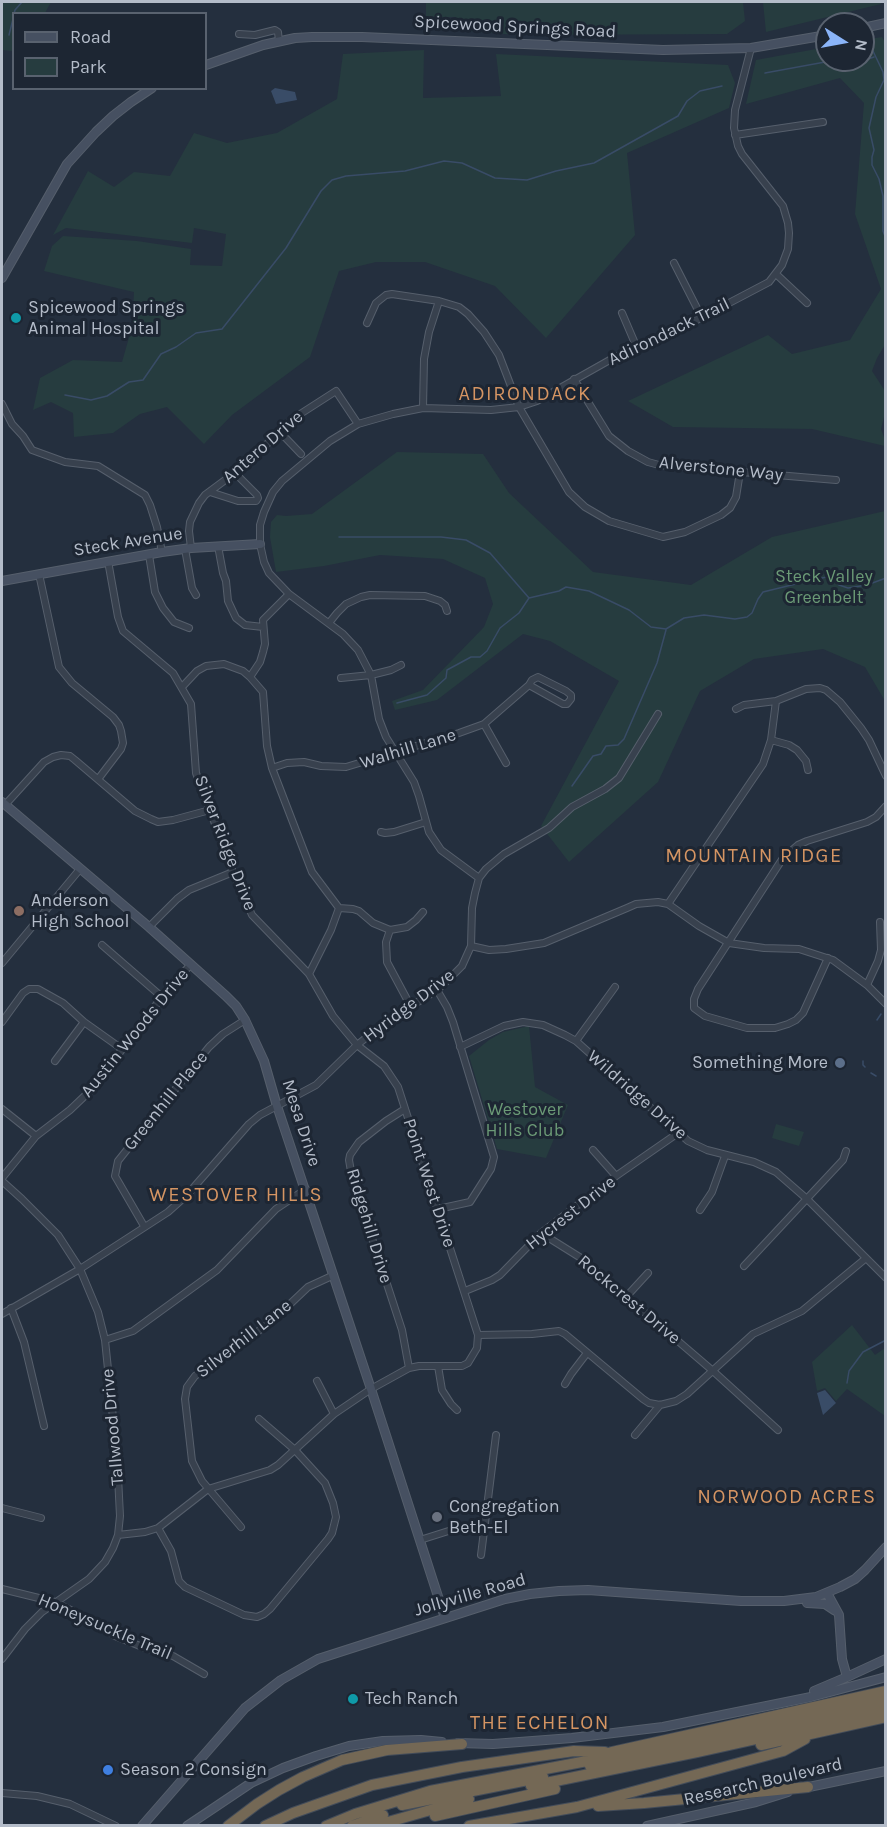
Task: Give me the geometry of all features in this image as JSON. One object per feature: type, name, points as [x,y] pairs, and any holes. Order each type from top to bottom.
[{"type":"highway","points":[[326,1826],[355,1814],[430,1791],[587,1761],[612,1752],[885,1691]]},
{"type":"highway","points":[[352,1826],[374,1818],[885,1700]]},
{"type":"highway","points":[[355,1814],[471,1796],[697,1752],[885,1710]]},
{"type":"highway","points":[[396,1826],[597,1779],[690,1761],[885,1717]]},
{"type":"highway","points":[[469,1826],[577,1807],[783,1751],[816,1733]]},
{"type":"highway","points":[[228,1826],[279,1790],[342,1760],[387,1750],[462,1744]]},
{"type":"highway","points":[[265,1826],[293,1813],[372,1785],[462,1767],[574,1751],[612,1752]]},
{"type":"highway","points":[[577,1807],[808,1787]]},
{"type":"highway","points":[[374,1826],[471,1796]]},
{"type":"highway","points":[[396,1826],[471,1796]]},
{"type":"street","points":[[239,34],[255,35],[275,30],[278,32],[279,41]]},
{"type":"street","name":"Spicewood Springs Road","points":[[207,65],[279,41],[312,37],[362,37],[663,50],[751,48],[815,37]]},
{"type":"street","points":[[751,48],[735,110],[735,135],[742,154],[783,206],[788,223],[789,242],[786,256],[777,274],[807,303]]},
{"type":"street","points":[[2,278],[67,164],[113,116],[150,90]]},
{"type":"street","points":[[735,135],[823,122]]},
{"type":"street","points":[[674,263],[702,318]]},
{"type":"street","name":"Adirondack Trail","points":[[479,878],[441,850],[429,832],[414,782],[386,736],[379,719],[371,675],[352,642],[289,594],[273,579],[266,568],[260,544],[260,525],[269,499],[278,486],[315,453],[358,424],[377,417],[423,408],[491,410],[519,407],[537,401],[615,357],[702,318],[760,287],[777,274]]},
{"type":"street","points":[[367,323],[376,303],[386,295],[398,294],[439,301],[459,307],[468,314],[484,332],[499,355],[519,407],[575,500],[609,521],[663,537],[677,535],[699,527],[726,512],[736,497],[740,472]]},
{"type":"street","points":[[423,408],[424,359],[429,332],[439,301]]},
{"type":"street","points":[[622,313],[638,348]]},
{"type":"street","name":"Alverstone Way","points":[[574,379],[609,436],[636,456],[659,465],[836,480]]},
{"type":"street","name":"Antero Drive","points":[[196,595],[192,588],[188,549],[190,522],[200,503],[210,492],[236,474],[279,431],[307,409],[336,391],[358,424]]},
{"type":"street","points":[[2,404],[12,424],[23,435],[32,450],[65,462],[98,466],[145,495],[157,527],[162,552]]},
{"type":"street","points":[[279,431],[302,453]]},
{"type":"street","points":[[210,492],[238,501],[256,501],[257,495],[236,474]]},
{"type":"street","name":"Steck Avenue","points":[[2,581],[162,552],[260,544]]},
{"type":"street","points":[[218,546],[228,601],[236,618],[245,625],[263,627]]},
{"type":"street","points":[[149,555],[155,592],[163,608],[174,622],[189,628]]},
{"type":"street","name":"Silver Ridge Drive","points":[[108,561],[123,631],[173,673],[191,704],[196,773],[233,872],[252,915],[309,974],[333,1016],[357,1045]]},
{"type":"street","points":[[39,574],[59,667],[64,675],[113,717],[123,736],[121,749],[99,778]]},
{"type":"street","points":[[250,677],[260,662],[265,644],[263,620],[289,594]]},
{"type":"street","points":[[329,623],[346,604],[370,595],[425,596],[440,601],[445,605],[447,611]]},
{"type":"street","points":[[182,687],[197,671],[215,663],[232,666],[250,677],[263,692],[267,746],[272,768],[312,872],[339,908],[359,911],[373,923],[390,930],[406,927],[423,912]]},
{"type":"street","points":[[341,678],[371,675],[401,665]]},
{"type":"street","points":[[534,678],[541,678],[571,695],[570,702],[563,704],[529,685],[534,678]]},
{"type":"street","name":"Walhill Lane","points":[[272,768],[287,763],[304,762],[321,766],[346,767],[459,734],[483,724],[529,685]]},
{"type":"street","points":[[736,709],[744,705],[776,701],[806,689],[819,688],[832,694],[861,728],[885,776]]},
{"type":"street","points":[[668,904],[763,764],[771,740],[776,701]]},
{"type":"street","points":[[479,878],[494,861],[549,828],[572,807],[620,778],[658,714]]},
{"type":"street","points":[[483,724],[506,763]]},
{"type":"street","points":[[771,740],[797,750],[806,761],[808,770]]},
{"type":"street","points":[[3,803],[52,757],[70,756],[99,778],[135,811],[158,822],[210,810]]},
{"type":"street","name":"Mesa Drive","points":[[3,803],[226,996],[245,1020],[264,1061],[445,1618]]},
{"type":"street","points":[[828,958],[803,1013],[788,1024],[775,1028],[747,1028],[705,1016],[694,1008],[694,999],[698,989],[777,867],[790,852],[798,845],[860,826],[876,817],[885,806]]},
{"type":"street","points":[[381,832],[393,832],[426,822]]},
{"type":"street","points":[[2,963],[80,869]]},
{"type":"street","points":[[149,927],[189,890],[233,872]]},
{"type":"street","name":"Hyridge Drive","points":[[2,1314],[80,1269],[168,1212],[187,1195],[249,1124],[260,1115],[316,1084],[357,1045],[387,1021],[437,990],[462,966],[471,946],[472,908],[479,878]]},
{"type":"street","points":[[471,946],[497,950],[544,943],[636,904],[658,902],[668,904],[699,926],[729,943],[764,948],[799,949],[828,958],[840,964],[867,985],[885,1004]]},
{"type":"street","points":[[309,974],[331,930],[339,908]]},
{"type":"street","points":[[867,985],[878,961],[880,922]]},
{"type":"street","points":[[390,930],[386,942],[387,962],[411,1005]]},
{"type":"street","points":[[102,945],[162,997]]},
{"type":"street","name":"Austin Woods Drive","points":[[2,1179],[36,1136],[83,1099],[190,964]]},
{"type":"street","points":[[576,1041],[615,987]]},
{"type":"street","points":[[2,1022],[23,993],[34,988],[42,990],[63,1003],[84,1022],[122,1049]]},
{"type":"street","points":[[437,990],[447,1007],[494,1163],[470,1202],[438,1209]]},
{"type":"street","name":"Greenhill Place","points":[[144,1227],[115,1176],[118,1161],[209,1047],[223,1034],[245,1020]]},
{"type":"street","points":[[55,1061],[84,1022]]},
{"type":"street","name":"Wildridge Drive","points":[[460,1047],[504,1026],[522,1022],[543,1025],[576,1041],[678,1133],[697,1146],[725,1156],[754,1162],[776,1172],[807,1199],[885,1278]]},
{"type":"street","name":"Point West Drive","points":[[357,1045],[384,1066],[398,1087],[478,1335]]},
{"type":"street","points":[[2,1109],[36,1136]]},
{"type":"street","name":"Ridgehill Drive","points":[[405,1109],[386,1120],[359,1142],[349,1160],[352,1177],[402,1330],[409,1368]]},
{"type":"street","name":"Hycrest Drive","points":[[465,1291],[500,1275],[541,1233],[616,1176],[678,1133]]},
{"type":"street","points":[[594,1150],[616,1176]]},
{"type":"street","points":[[744,1266],[843,1160],[846,1151]]},
{"type":"street","points":[[700,1210],[712,1192],[725,1156]]},
{"type":"street","name":"Tallwood Drive","points":[[2,1179],[58,1235],[80,1269],[98,1312],[105,1340],[117,1457],[120,1516],[118,1535],[113,1548],[97,1571],[42,1612],[25,1629],[2,1659]]},
{"type":"street","points":[[105,1340],[133,1331],[216,1270],[276,1209],[306,1189]]},
{"type":"street","name":"Rockcrest Drive","points":[[541,1233],[581,1258],[778,1430]]},
{"type":"street","points":[[118,1535],[158,1528],[208,1490],[279,1465],[334,1414],[371,1389],[409,1368],[462,1366],[468,1363],[477,1348],[478,1335],[559,1331],[643,1400],[660,1405],[676,1401],[687,1394],[753,1334],[802,1311],[865,1259]]},
{"type":"street","points":[[626,1297],[648,1273]]},
{"type":"street","name":"Silverhill Lane","points":[[208,1490],[192,1461],[185,1399],[187,1387],[190,1382],[271,1322],[308,1287],[334,1275]]},
{"type":"street","points":[[11,1308],[24,1342],[44,1426]]},
{"type":"street","points":[[565,1384],[587,1353]]},
{"type":"street","points":[[438,1366],[442,1390],[457,1410]]},
{"type":"street","points":[[317,1381],[334,1414]]},
{"type":"street","points":[[635,1435],[660,1405]]},
{"type":"street","points":[[158,1528],[171,1551],[178,1581],[185,1587],[244,1615],[257,1617],[264,1614],[328,1539],[335,1526],[336,1517],[325,1483],[295,1450],[259,1419]]},
{"type":"street","points":[[481,1555],[496,1435]]},
{"type":"street","points":[[208,1490],[242,1527]]},
{"type":"street","points":[[2,1508],[41,1518]]},
{"type":"street","points":[[420,1540],[458,1528],[484,1530]]},
{"type":"street","name":"Jollyville Road","points":[[142,1826],[149,1821],[245,1708],[281,1680],[318,1659],[505,1599],[559,1591],[588,1590],[741,1601],[798,1600],[816,1597],[855,1579],[885,1546]]},
{"type":"street","name":"Honeysuckle Trail","points":[[2,1589],[55,1602],[116,1636],[173,1656],[204,1674]]},
{"type":"street","points":[[827,1593],[839,1615],[842,1659],[847,1677]]},
{"type":"street","points":[[798,1600],[825,1604],[839,1615]]},
{"type":"street","points":[[788,1700],[885,1659]]},
{"type":"street","points":[[187,1826],[238,1791],[268,1775],[299,1761],[334,1750],[389,1741],[422,1740],[494,1744],[646,1730],[811,1697],[885,1677]]},
{"type":"street","name":"Research Boulevard","points":[[648,1826],[756,1802],[808,1787],[885,1771]]},
{"type":"street","points":[[2,1793],[37,1796],[70,1804],[117,1826]]},
{"type":"green space","points":[[2,2],[51,2],[46,12],[12,12],[12,51],[2,50]]},
{"type":"green space","points":[[426,2],[743,2],[745,21],[727,34],[517,35],[455,30],[456,17],[426,17]]},
{"type":"green space","points":[[763,2],[880,2],[881,4],[848,12],[815,12],[815,20],[766,32]]},
{"type":"green space","points":[[882,37],[886,44],[886,343],[872,371],[885,391],[885,413],[881,429],[885,446],[812,429],[673,427],[628,401],[768,335],[792,354],[850,340],[881,289],[855,214],[864,103],[840,78],[746,104],[756,60],[815,49],[815,72],[875,72],[875,38]]},
{"type":"green space","points":[[424,50],[423,98],[501,96],[496,54],[728,65],[735,83],[729,108],[627,153],[635,235],[546,338],[495,286],[425,262],[376,262],[339,271],[310,357],[232,415],[204,444],[167,407],[140,414],[113,433],[74,437],[73,413],[51,402],[33,410],[40,378],[73,360],[122,362],[132,327],[134,292],[44,271],[52,246],[63,236],[137,241],[191,249],[190,265],[222,266],[226,234],[194,228],[192,243],[66,228],[53,235],[88,171],[114,187],[134,172],[170,176],[194,133],[227,143],[277,133],[337,99],[343,54]]},
{"type":"green space","name":"Steck Valley Greenbelt","points":[[397,452],[483,454],[509,493],[593,572],[691,585],[772,537],[885,511],[885,701],[865,667],[823,649],[754,659],[700,691],[658,782],[569,862],[541,826],[619,681],[550,641],[523,634],[437,700],[395,710],[392,701],[423,690],[484,627],[493,604],[485,578],[443,559],[380,555],[324,566],[276,572],[270,537],[271,522],[277,515],[312,514]]},
{"type":"green space","name":"Westover Hills Club","points":[[529,1026],[535,1087],[568,1105],[546,1158],[497,1149],[469,1056],[503,1032]]},
{"type":"green space","points":[[776,1124],[804,1132],[799,1146],[772,1138]]},
{"type":"green space","points":[[852,1325],[875,1355],[885,1348],[885,1416],[847,1389],[836,1401],[825,1388],[817,1391],[812,1362]]},
{"type":"water","points":[[275,88],[295,92],[297,100],[276,104],[271,91]]},
{"type":"water","points":[[825,1390],[836,1403],[823,1415],[817,1393]]},
{"type":"waterway","points":[[14,12],[22,2]]},
{"type":"waterway","points":[[9,35],[12,23]]},
{"type":"waterway","points":[[875,55],[884,80],[876,97],[869,128],[874,150],[872,165],[879,179],[883,196],[883,231],[886,239]]},
{"type":"waterway","points":[[765,73],[815,64]]},
{"type":"waterway","points":[[65,395],[91,400],[107,396],[129,382],[143,380],[161,354],[196,333],[222,329],[286,248],[321,191],[332,180],[346,176],[405,171],[444,161],[462,163],[495,178],[527,180],[594,163],[678,116],[687,101],[700,91],[722,86]]},
{"type":"waterway","points":[[339,537],[441,537],[466,540],[490,553],[529,598],[559,591],[566,587],[589,591],[629,610],[651,627],[666,629],[684,618],[704,615],[735,619],[747,617],[752,613],[763,592],[812,580],[832,578],[839,585],[848,588],[867,585],[886,578]]},
{"type":"waterway","points":[[397,703],[427,695],[446,678],[447,670],[471,657],[480,657],[487,651],[500,628],[519,613],[529,598]]},
{"type":"waterway","points":[[572,786],[593,756],[601,754],[606,746],[618,745],[624,739],[657,663],[666,630]]},
{"type":"waterway","points":[[877,1020],[881,1014]]},
{"type":"waterway","points":[[863,1061],[865,1067]]},
{"type":"waterway","points":[[871,1073],[876,1076]]},
{"type":"waterway","points":[[847,1383],[849,1371],[863,1352],[886,1340]]},
{"type":"place","name":"Spicewood Springs Animal Hospital","points":[[16,318]]},
{"type":"place","name":"Anderson High School","points":[[19,911]]},
{"type":"place","name":"Something More","points":[[840,1063]]},
{"type":"place","name":"Congregation Beth-El","points":[[437,1517]]},
{"type":"place","name":"Tech Ranch","points":[[353,1699]]},
{"type":"place","name":"Season 2 Consign","points":[[108,1770]]},
{"type":"district","name":"ADIRONDACK","points":[[525,394]]},
{"type":"district","name":"MOUNTAIN RIDGE","points":[[754,856]]},
{"type":"district","name":"WESTOVER HILLS","points":[[236,1195]]},
{"type":"district","name":"NORWOOD ACRES","points":[[787,1497]]},
{"type":"district","name":"THE ECHELON","points":[[540,1723]]}]
